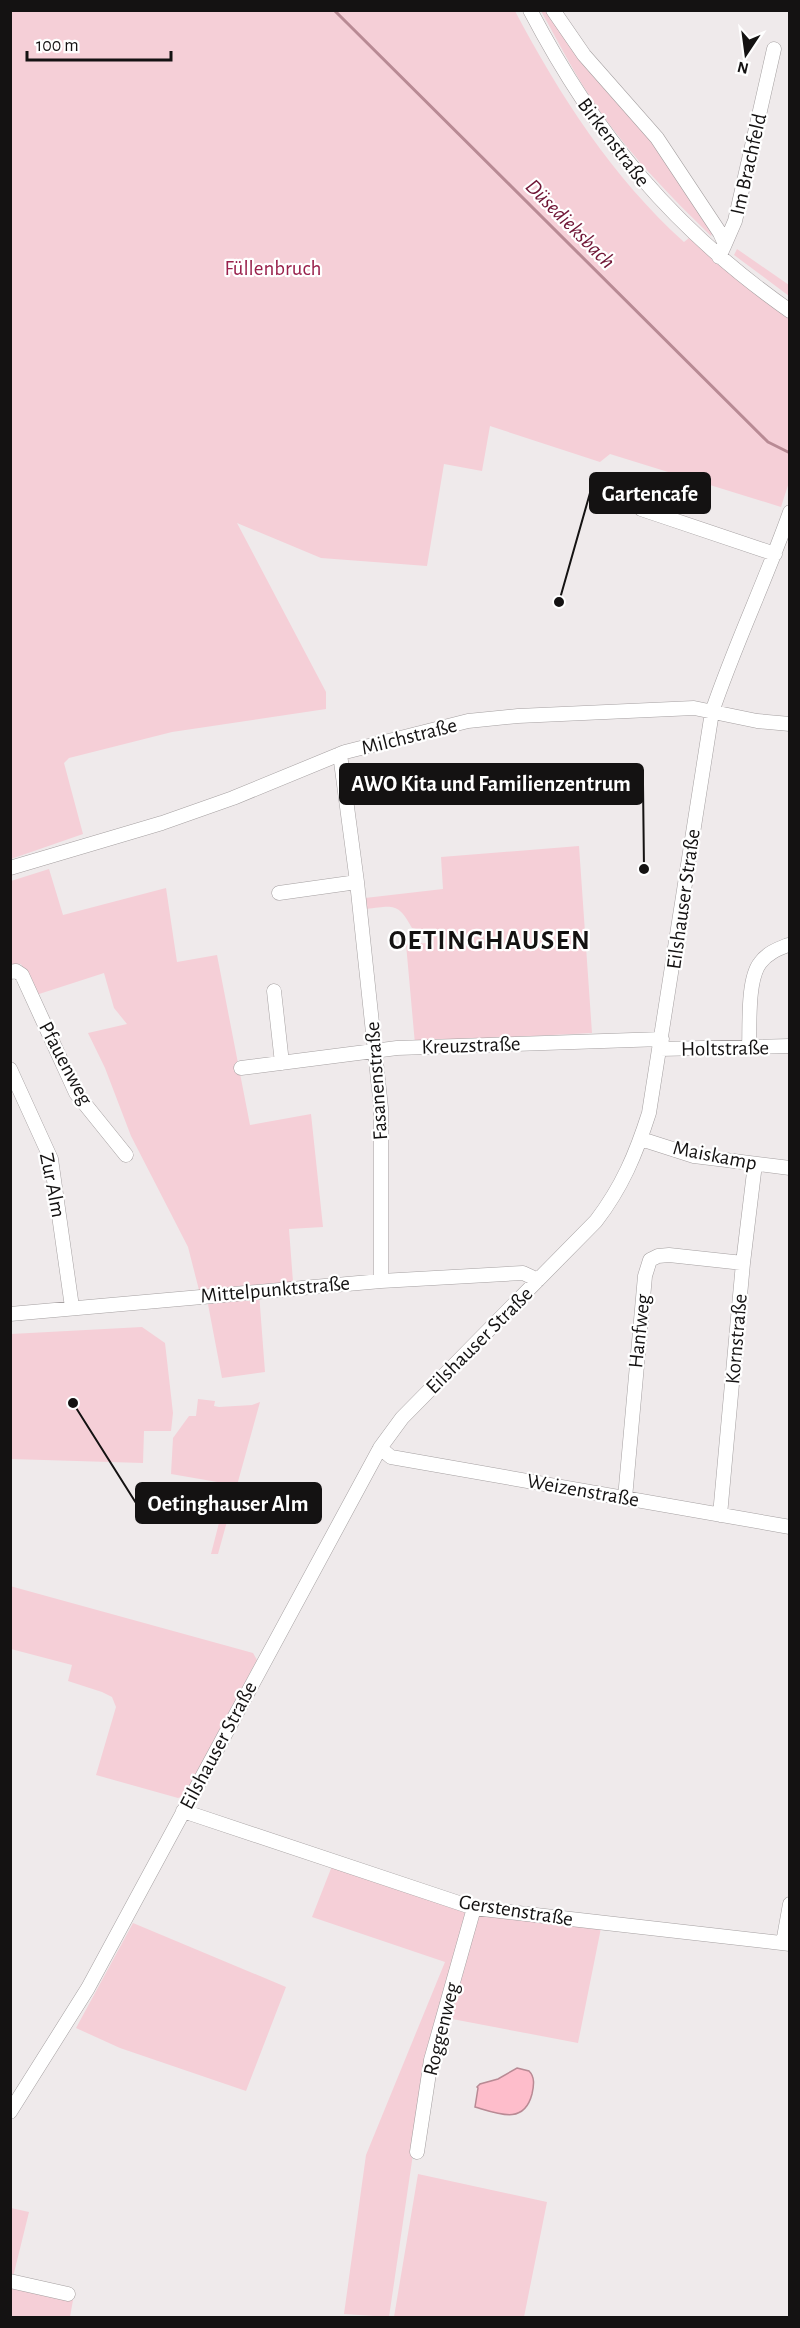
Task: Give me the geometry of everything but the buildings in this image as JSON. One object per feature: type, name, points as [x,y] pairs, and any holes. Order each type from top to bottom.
[{"type":"street","name":"Birkenstraße","points":[[530,10],[558,63],[608,138],[640,179],[682,224],[719,257],[789,311]]},
{"type":"street","name":"Birkenstraße","points":[[553,10],[584,56],[657,138],[715,224],[725,244]]},
{"type":"street","name":"Im Brachfeld","points":[[725,244],[735,221],[774,49]]},
{"type":"street","points":[[719,257],[725,244]]},
{"type":"street","points":[[640,509],[775,554]]},
{"type":"street","name":"Eilshauser Straße","points":[[10,2112],[88,1988],[380,1448],[402,1418],[578,1241],[612,1200],[627,1174],[649,1113],[712,712],[789,514]]},
{"type":"street","name":"Milchstraße","points":[[10,868],[233,798],[340,754],[468,721],[518,716],[694,708],[757,722],[789,724]]},
{"type":"street","name":"Fasanenstraße","points":[[340,754],[357,882],[381,1108],[381,1281]]},
{"type":"street","points":[[279,893],[357,882]]},
{"type":"street","points":[[748,1048],[751,997],[756,970],[767,956],[788,945]]},
{"type":"street","name":"Pfauenweg","points":[[10,972],[16,971],[22,975],[76,1093],[126,1155]]},
{"type":"street","points":[[274,991],[282,1063]]},
{"type":"street","name":"Holtstraße","points":[[661,1044],[748,1048],[789,1046]]},
{"type":"street","name":"Kreuzstraße","points":[[241,1068],[376,1051],[480,1045],[661,1044]]},
{"type":"street","name":"Zur Alm","points":[[10,1070],[51,1159],[72,1307]]},
{"type":"street","name":"Maiskamp","points":[[641,1138],[694,1156],[789,1168]]},
{"type":"street","name":"Kornstraße","points":[[720,1515],[755,1164]]},
{"type":"street","name":"Hanfweg","points":[[625,1498],[645,1276],[650,1260],[658,1256],[669,1255],[744,1263]]},
{"type":"street","name":"Mittelpunktstraße","points":[[10,1314],[381,1281],[523,1273],[538,1280]]},
{"type":"street","name":"Weizenstraße","points":[[380,1448],[391,1457],[789,1527]]},
{"type":"street","name":"Gerstenstraße","points":[[183,1811],[474,1908],[786,1944]]},
{"type":"street","points":[[786,1944],[789,1904]]},
{"type":"street","name":"Roggenweg","points":[[417,2152],[431,2060],[474,1908]]},
{"type":"street","points":[[10,2282],[68,2294]]},
{"type":"green space","name":"Füllenbruch","points":[[10,11],[515,11],[550,74],[589,134],[658,217],[684,242],[689,238],[736,278],[789,318],[790,479],[781,507],[610,454],[600,462],[490,426],[482,471],[444,464],[427,566],[321,558],[237,523],[326,692],[326,709],[172,732],[69,758],[64,763],[83,834],[11,859]]},
{"type":"green space","points":[[541,11],[547,11],[655,142],[714,229],[711,236],[653,177],[613,130],[585,88]]},
{"type":"green space","points":[[737,249],[789,285],[789,296],[734,255]]},
{"type":"green space","points":[[579,846],[592,1033],[430,1041],[415,1044],[406,944],[429,943],[428,932],[412,928],[403,914],[394,908],[366,909],[365,898],[443,889],[441,857]]},
{"type":"green space","points":[[49,869],[63,915],[166,888],[177,962],[217,955],[250,1125],[311,1114],[323,1227],[289,1229],[293,1282],[199,1290],[188,1247],[131,1136],[105,1068],[88,1033],[127,1024],[114,1008],[104,973],[36,995],[21,964],[11,967],[11,881]]},
{"type":"green space","points":[[259,1293],[265,1372],[222,1378],[207,1299]]},
{"type":"green space","points":[[142,1327],[165,1343],[173,1413],[171,1431],[144,1431],[143,1463],[11,1459],[11,1334]]},
{"type":"green space","points":[[198,1399],[215,1401],[214,1406],[219,1407],[252,1405],[260,1402],[218,1554],[211,1554],[229,1484],[171,1474],[173,1438],[189,1416],[196,1416]]},
{"type":"green space","points":[[10,1586],[253,1653],[257,1660],[184,1796],[178,1798],[96,1775],[116,1707],[112,1697],[68,1681],[72,1665],[11,1649]]},
{"type":"green space","points":[[332,1866],[467,1912],[413,2154],[389,2317],[344,2314],[366,2155],[445,1962],[312,1917]]},
{"type":"green space","points":[[477,1914],[601,1928],[578,2043],[447,2018]]},
{"type":"green space","points":[[133,1923],[286,1987],[246,2091],[120,2048],[76,2028]]},
{"type":"green space","points":[[418,2174],[547,2202],[524,2317],[394,2317]]},
{"type":"green space","points":[[11,2208],[29,2212],[13,2277],[11,2277]]},
{"type":"green space","points":[[11,2286],[73,2300],[70,2317],[11,2318]]},
{"type":"shaded area","points":[[517,2068],[529,2071],[534,2084],[528,2104],[523,2110],[510,2115],[475,2107],[477,2087],[480,2084],[498,2079]]},
{"type":"waterway","name":"Düsedieksbach","points":[[334,10],[768,442],[790,453]]},
{"type":"place","name":"Gartencafe","points":[[559,602]]},
{"type":"place","name":"AWO Kita und Familienzentrum","points":[[644,869]]},
{"type":"place","name":"Oetinghauser Alm","points":[[73,1403]]},
{"type":"district","name":"OETINGHAUSEN","points":[[490,940]]}]
